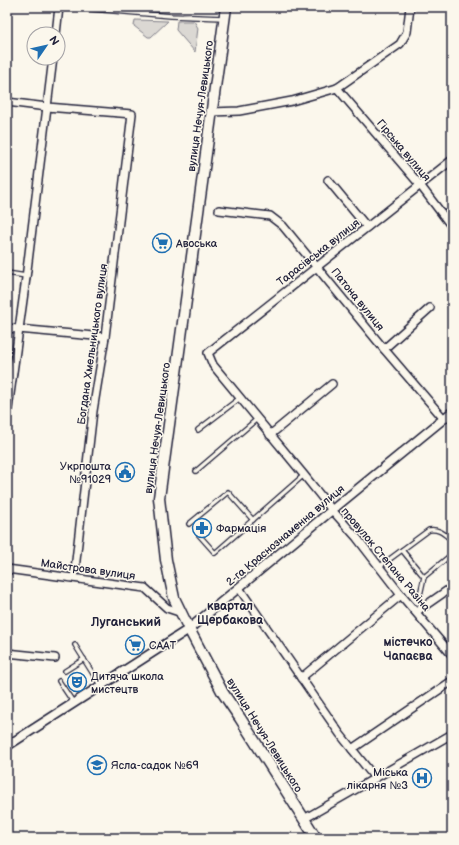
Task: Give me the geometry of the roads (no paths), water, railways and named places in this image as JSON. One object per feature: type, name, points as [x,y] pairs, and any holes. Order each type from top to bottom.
[{"type":"main road","name":"вулиця Нечуя-Левицького","points":[[226,12],[211,112],[159,498],[166,560],[174,598],[223,693],[316,838]]},
{"type":"street","points":[[57,26],[59,7]]},
{"type":"street","points":[[211,112],[239,111],[292,101],[337,88],[400,44],[407,32],[410,7]]},
{"type":"street","points":[[7,412],[19,330],[52,66]]},
{"type":"street","name":"Гірська вулиця","points":[[337,88],[420,185],[452,227]]},
{"type":"street","points":[[7,102],[47,107]]},
{"type":"street","name":"Богдана Хмельницького вулиця","points":[[47,107],[132,114],[74,578]]},
{"type":"street","name":"Тарасівська вулиця","points":[[213,365],[208,354],[452,160]]},
{"type":"street","points":[[328,180],[367,227]]},
{"type":"street","name":"Патона вулиця","points":[[220,210],[270,216],[283,226],[384,349],[444,419]]},
{"type":"street","points":[[384,349],[430,308]]},
{"type":"street","points":[[7,328],[105,337]]},
{"type":"street","name":"провулок Степана Разіна","points":[[213,365],[452,655]]},
{"type":"street","points":[[270,435],[332,384]]},
{"type":"street","name":"2-га Краснознаменна вулиця","points":[[7,746],[189,629],[452,412]]},
{"type":"street","name":"Майстрова вулиця","points":[[7,569],[145,588],[167,608],[182,613]]},
{"type":"street","points":[[416,612],[452,587]]},
{"type":"street","points":[[239,588],[340,734],[375,778]]},
{"type":"street","points":[[301,678],[401,594]]},
{"type":"street","points":[[7,653],[55,658]]},
{"type":"street","points":[[352,749],[452,681]]},
{"type":"street","points":[[304,819],[452,734]]},
{"type":"lane","points":[[68,7],[171,16],[226,12]]},
{"type":"lane","points":[[7,273],[26,276]]},
{"type":"lane","points":[[198,430],[240,398]]},
{"type":"lane","points":[[196,471],[257,419]]},
{"type":"lane","points":[[199,535],[216,553],[304,475]]},
{"type":"lane","points":[[189,524],[228,492],[253,520]]},
{"type":"lane","points":[[380,566],[429,530],[432,529],[440,531],[452,540]]},
{"type":"lane","points":[[402,550],[424,577]]},
{"type":"lane","points":[[420,595],[424,577],[452,554]]},
{"type":"lane","points":[[75,645],[101,686]]},
{"type":"lane","points":[[65,671],[84,659]]},
{"type":"lane","points":[[59,681],[74,703]]},
{"type":"place","name":"Авоська","points":[[162,243]]},
{"type":"place","name":"Укрпошта №91029","points":[[125,472]]},
{"type":"place","name":"Фармація","points":[[202,528]]},
{"type":"place","name":"СААТ","points":[[135,645]]},
{"type":"place","name":"Дитяча школа мистецтв","points":[[77,682]]},
{"type":"place","name":"Ясла-садок №69","points":[[97,765]]},
{"type":"place","name":"Міська лікарня №3","points":[[422,778]]},
{"type":"district","name":"квартал Щербакова","points":[[230,613]]},
{"type":"district","name":"Луганський","points":[[126,621]]},
{"type":"district","name":"містечко Чапаєва","points":[[408,649]]}]
